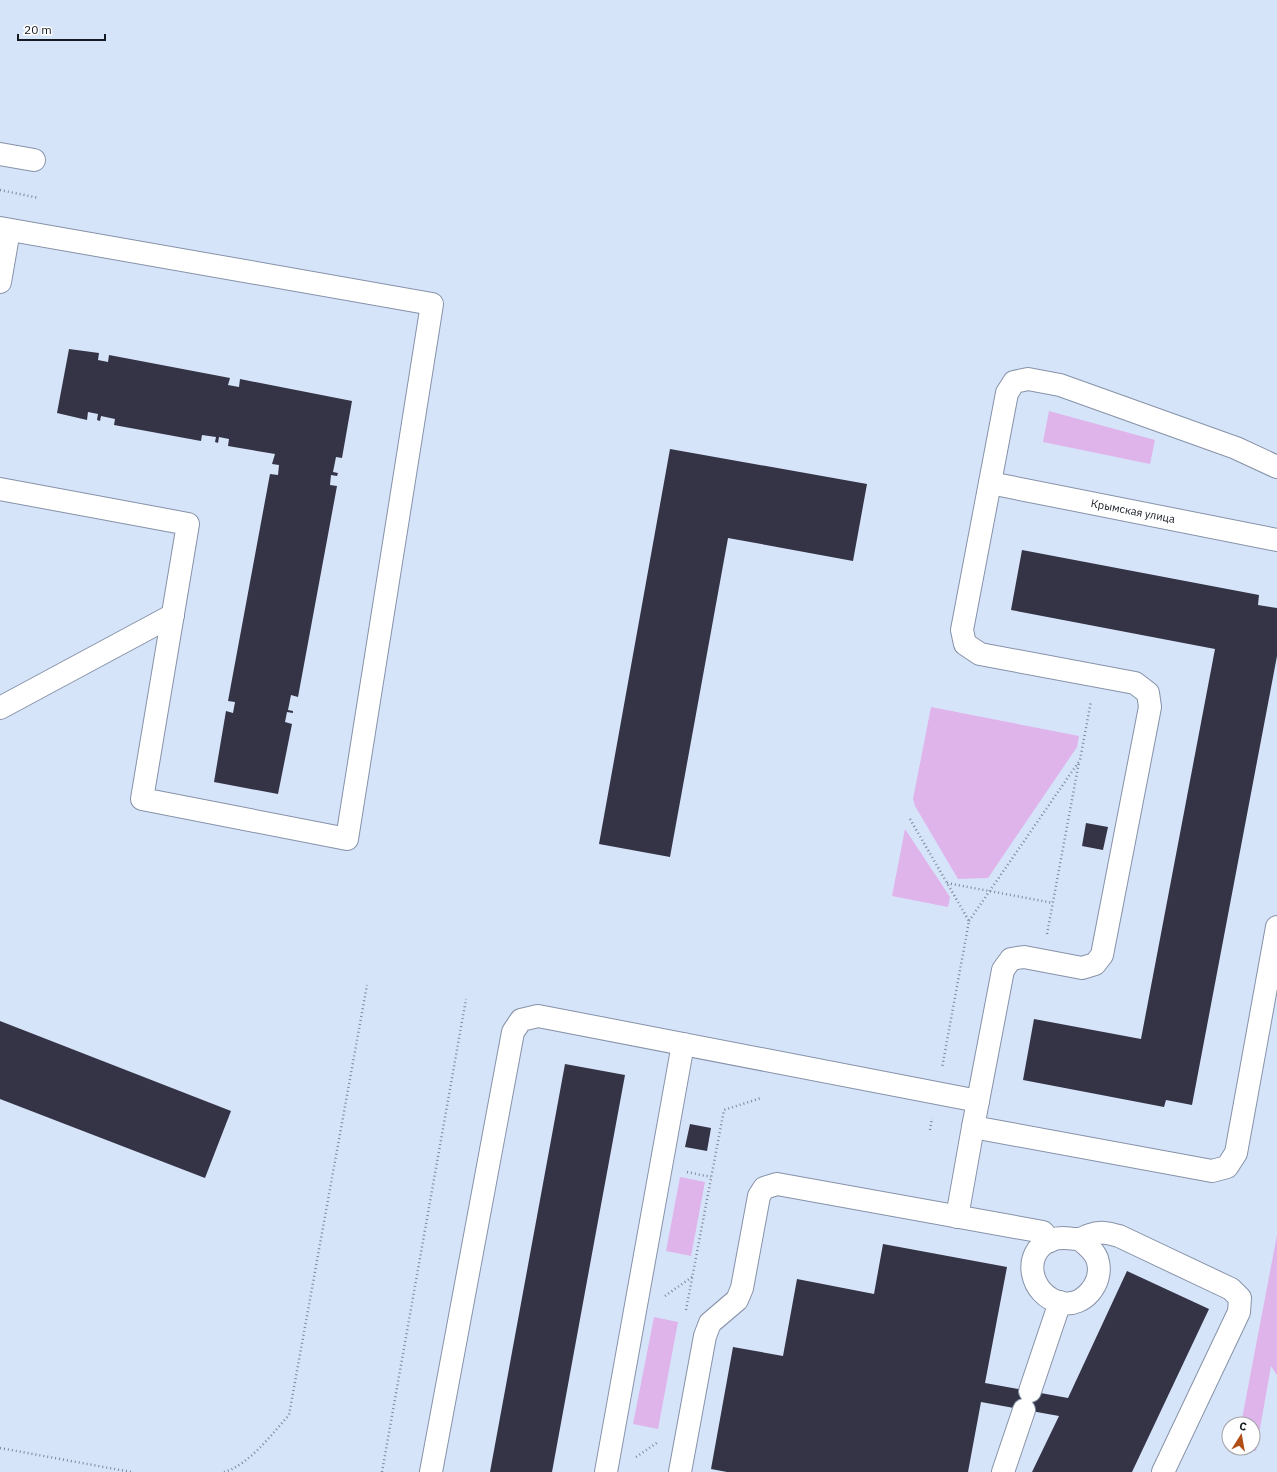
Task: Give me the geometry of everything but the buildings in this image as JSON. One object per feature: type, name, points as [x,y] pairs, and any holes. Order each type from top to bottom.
[{"type":"street","points":[[0,154],[34,160]]},
{"type":"street","points":[[0,282],[5,229],[432,304],[347,839],[142,799],[188,524],[0,489]]},
{"type":"street","points":[[957,1217],[1003,970],[1011,959],[1024,957],[1082,968],[1095,964],[1102,955],[1150,707],[1148,693],[1135,683],[980,654],[965,644],[962,630],[1007,393],[1014,382],[1028,379],[1068,388],[1236,448],[1277,467]]},
{"type":"street","name":"Крымская улица","points":[[990,483],[1277,540]]},
{"type":"street","points":[[0,708],[173,615]]},
{"type":"street","points":[[973,1127],[1212,1171],[1227,1167],[1236,1153],[1277,927]]},
{"type":"street","points":[[431,1472],[514,1032],[521,1020],[538,1016],[978,1101]]},
{"type":"street","points":[[606,1472],[683,1044]]},
{"type":"street","points":[[680,1472],[705,1336],[710,1323],[737,1300],[742,1288],[759,1196],[764,1188],[777,1184],[1043,1232],[1050,1241]]},
{"type":"street","points":[[1079,1240],[1097,1232],[1107,1232],[1119,1236],[1232,1289],[1240,1298],[1239,1312],[1163,1472]]},
{"type":"street","points":[[1064,1237],[1079,1240],[1091,1248],[1098,1261],[1099,1276],[1093,1290],[1082,1300],[1067,1304],[1052,1301],[1040,1292],[1033,1279],[1033,1264],[1038,1250],[1050,1241],[1064,1237]]},
{"type":"street","points":[[1003,1472],[1060,1302]]},
{"type":"path","points":[[0,190],[39,198]]},
{"type":"path","points":[[1042,960],[1095,676]]},
{"type":"path","points":[[930,1130],[969,921],[1080,760]]},
{"type":"path","points":[[910,819],[969,921]]},
{"type":"path","points":[[947,882],[1053,903]]},
{"type":"path","points":[[224,1472],[232,1470],[260,1448],[289,1415],[367,985]]},
{"type":"path","points":[[382,1472],[466,999]]},
{"type":"path","points":[[685,1316],[724,1110],[761,1098]]},
{"type":"path","points":[[660,1446],[662,1439]]},
{"type":"path","points":[[0,1448],[130,1472]]},
{"type":"shaded area","points":[[1049,411],[1155,440],[1150,464],[1043,442]]},
{"type":"shaded area","points":[[931,707],[1079,736],[1077,747],[988,878],[958,879],[915,806],[913,799]]},
{"type":"shaded area","points":[[905,829],[950,897],[948,907],[892,896]]},
{"type":"shaded area","points":[[680,1177],[705,1182],[691,1256],[666,1251]]},
{"type":"shaded area","points":[[1277,1235],[1277,1375],[1271,1366],[1261,1423],[1261,1416],[1243,1416]]},
{"type":"shaded area","points":[[654,1317],[678,1322],[658,1429],[633,1424]]}]
